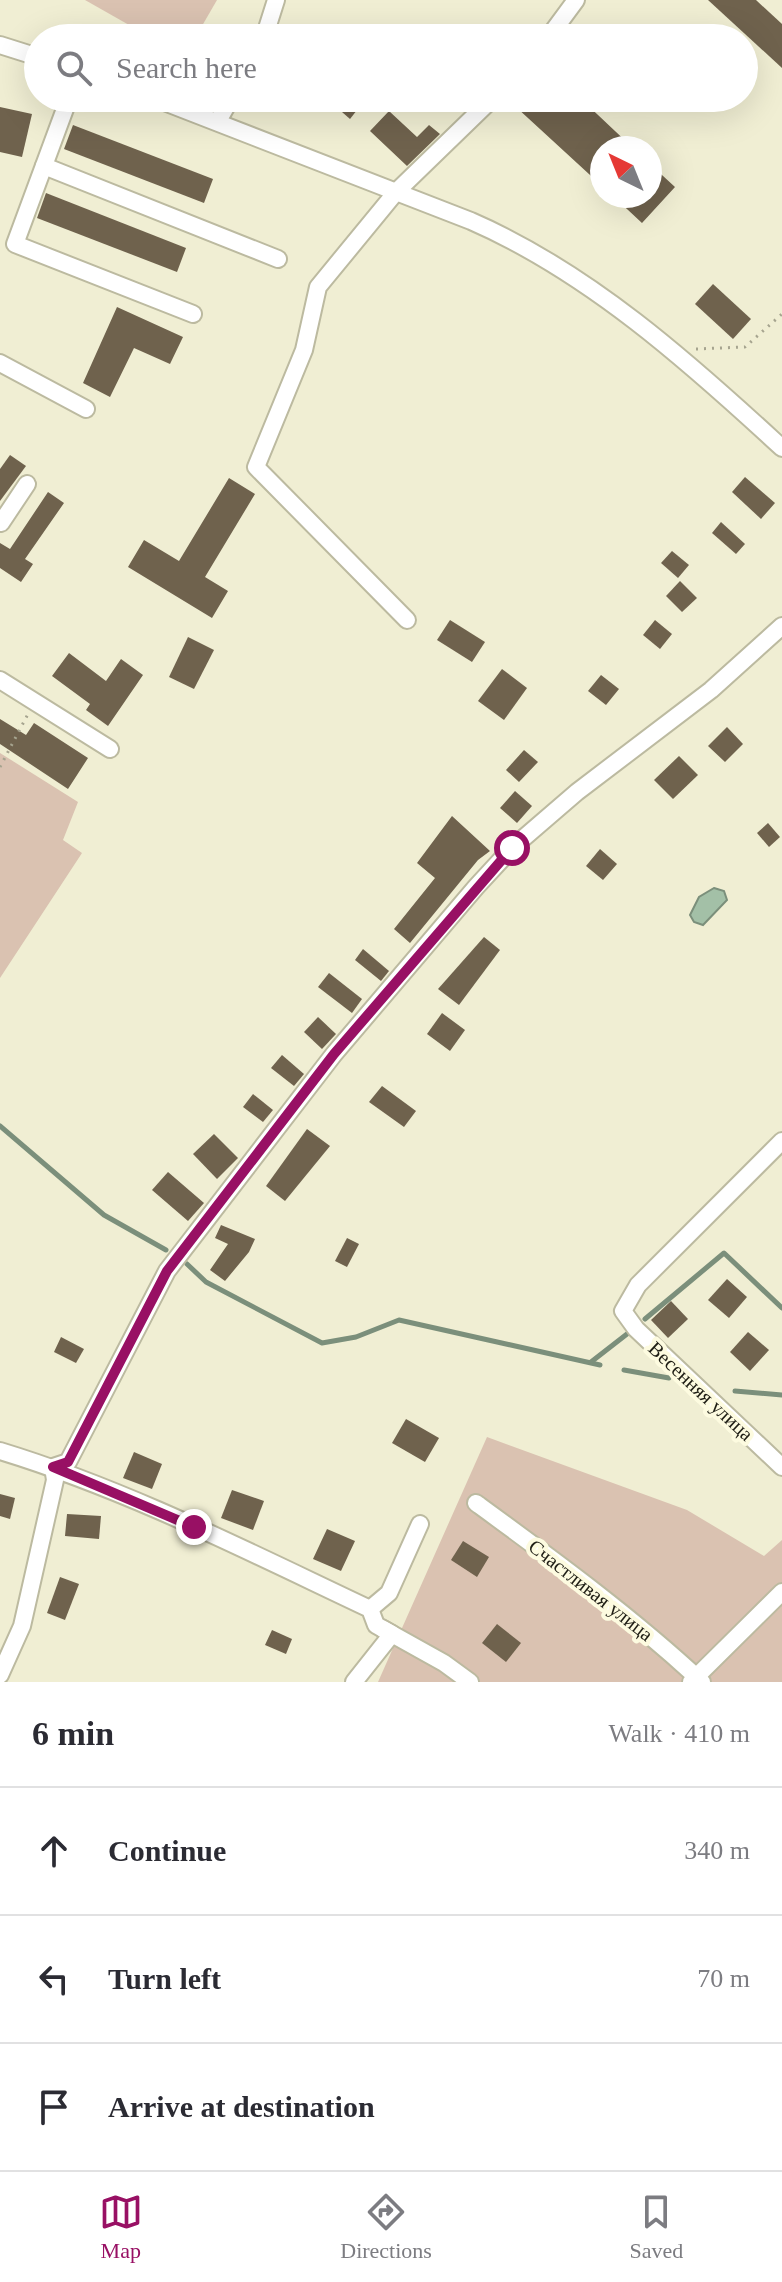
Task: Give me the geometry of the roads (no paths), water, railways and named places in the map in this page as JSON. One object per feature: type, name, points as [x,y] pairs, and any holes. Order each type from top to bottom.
[{"type":"street","points":[[268,24],[276,0]]},
{"type":"street","points":[[558,24],[576,0]]},
{"type":"street","points":[[0,45],[24,53]]},
{"type":"street","points":[[64,112],[15,244],[193,314]]},
{"type":"street","points":[[193,112],[471,221],[535,252],[579,281],[668,350],[782,448]]},
{"type":"street","points":[[218,121],[223,112]]},
{"type":"street","points":[[407,620],[256,467],[304,350],[318,287],[396,192],[479,112]]},
{"type":"street","points":[[44,166],[278,259]]},
{"type":"street","points":[[0,363],[86,409]]},
{"type":"street","points":[[3,525],[27,484]]},
{"type":"street","points":[[53,1467],[68,1462],[176,1259],[334,1054],[476,887],[512,848],[577,792],[711,690],[782,626]]},
{"type":"street","points":[[0,680],[110,749]]},
{"type":"street","name":"Весенняя улица","points":[[782,1141],[638,1285],[623,1311],[636,1329],[782,1467]]},
{"type":"street","points":[[0,1451],[53,1467],[370,1609],[376,1625],[470,1682]]},
{"type":"street","points":[[0,1675],[22,1626],[55,1480],[53,1467]]},
{"type":"street","name":"Счастливая улица","points":[[476,1503],[582,1580],[679,1658],[696,1680]]},
{"type":"street","points":[[370,1609],[389,1593],[420,1524]]},
{"type":"street","points":[[696,1680],[782,1592]]},
{"type":"street","points":[[354,1682],[392,1634]]},
{"type":"waterway","points":[[0,1126],[104,1215],[166,1250]]},
{"type":"waterway","points":[[645,1319],[724,1253],[782,1308]]},
{"type":"waterway","points":[[187,1264],[206,1282],[322,1343],[356,1337],[399,1320],[600,1365]]},
{"type":"waterway","points":[[591,1362],[627,1334]]},
{"type":"waterway","points":[[624,1370],[669,1378]]},
{"type":"waterway","points":[[735,1391],[782,1395]]}]
